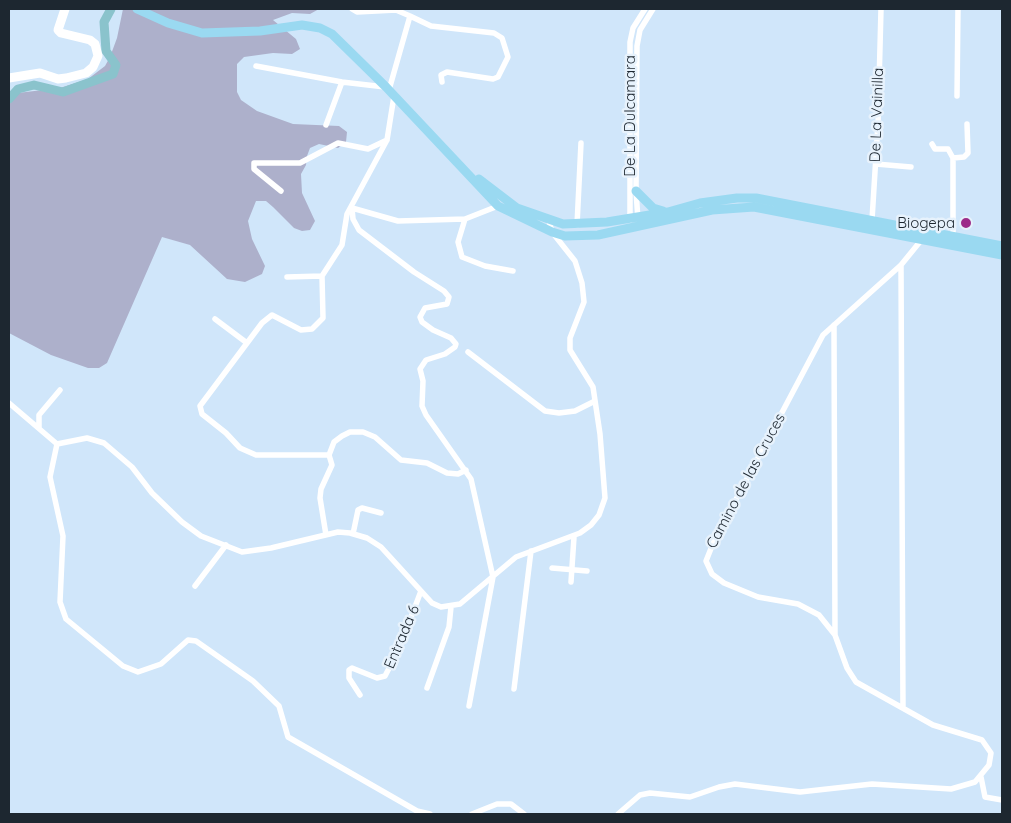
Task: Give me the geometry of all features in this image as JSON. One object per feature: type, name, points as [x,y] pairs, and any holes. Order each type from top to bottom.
[{"type":"main road","points":[[137,9],[168,23],[202,33],[260,31],[302,25],[320,28],[342,42],[498,206],[552,232],[565,236],[598,235],[634,222],[700,203],[737,198],[756,198],[1002,246]]},
{"type":"main road","points":[[456,160],[517,208],[549,221],[577,225],[634,222],[712,210],[754,207],[921,241],[1002,255]]},
{"type":"main road","points":[[636,192],[653,208],[668,212]]},
{"type":"street","points":[[9,78],[40,73],[58,79],[66,78],[86,73],[93,67],[98,56],[95,44],[90,40],[61,33],[58,30],[65,9]]},
{"type":"street","points":[[352,9],[357,12],[396,10],[431,26],[494,33],[502,38],[508,57],[498,77],[487,79],[447,72],[441,75],[442,82]]},
{"type":"street","name":"De La Dulcamara","points":[[634,222],[630,42],[633,28],[645,9]]},
{"type":"street","name":"De La Dulcamara","points":[[634,222],[637,46],[640,30],[653,9]]},
{"type":"street","name":"De La Vainilla","points":[[872,220],[876,164],[881,9]]},
{"type":"street","points":[[957,96],[958,9]]},
{"type":"street","points":[[329,455],[256,455],[240,448],[226,433],[202,414],[200,406],[262,322],[272,315],[301,330],[312,329],[323,318],[322,276],[342,245],[345,220],[387,140],[390,91],[410,16]]},
{"type":"street","points":[[256,66],[390,91]]},
{"type":"street","points":[[326,125],[342,82]]},
{"type":"street","points":[[953,158],[964,157],[968,153],[966,124]]},
{"type":"street","points":[[281,191],[254,169],[254,163],[300,163],[338,143],[368,148],[387,140]]},
{"type":"street","points":[[577,225],[581,143]]},
{"type":"street","points":[[932,144],[935,149],[944,148],[951,151],[953,158],[953,237]]},
{"type":"street","points":[[876,164],[912,167]]},
{"type":"street","points":[[352,208],[398,221],[465,219],[498,206]]},
{"type":"street","points":[[352,208],[353,219],[359,230],[391,252],[414,272],[444,291],[449,297],[444,306],[424,308],[420,312],[422,322],[433,330],[451,338],[456,344],[455,347],[445,354],[426,360],[421,365],[424,396],[422,406],[428,420],[471,479],[493,576],[469,706]]},
{"type":"street","points":[[465,219],[458,242],[462,257],[479,264],[513,271]]},
{"type":"street","points":[[57,444],[88,438],[104,443],[132,467],[152,493],[182,522],[201,536],[242,552],[257,552],[338,532],[367,538],[381,547],[432,603],[441,607],[451,607],[468,599],[516,557],[574,537],[591,525],[599,514],[605,498],[600,434],[593,386],[570,350],[570,338],[584,302],[582,283],[575,261],[552,232],[549,221]]},
{"type":"street","name":"Camino de las Cruces","points":[[925,232],[921,241],[901,265],[834,325],[820,341],[714,540],[706,561],[708,569],[724,583],[758,597],[808,608],[819,614],[835,635],[847,668],[856,682],[938,728],[982,740],[992,756],[989,765],[981,777]]},
{"type":"street","points":[[901,265],[903,708]]},
{"type":"street","points":[[287,276],[311,278],[322,276]]},
{"type":"street","points":[[215,319],[247,343]]},
{"type":"street","points":[[834,325],[835,635]]},
{"type":"street","points":[[468,352],[545,411],[560,413],[575,411],[595,401]]},
{"type":"street","points":[[39,428],[39,415],[60,390]]},
{"type":"street","points":[[9,403],[57,444]]},
{"type":"street","points":[[326,534],[320,498],[321,489],[332,465],[329,455],[334,442],[350,432],[363,432],[375,437],[401,460],[427,463],[447,473],[458,474],[466,470]]},
{"type":"street","points":[[57,444],[50,477],[63,536],[60,602],[66,619],[123,666],[138,672],[161,664],[188,640],[196,641],[253,681],[279,706],[288,737],[417,811],[430,814]]},
{"type":"street","points":[[353,534],[358,510],[362,508],[381,514]]},
{"type":"street","points":[[571,582],[574,537]]},
{"type":"street","points":[[196,586],[226,545]]},
{"type":"street","points":[[514,689],[530,551]]},
{"type":"street","points":[[552,568],[587,571]]},
{"type":"street","name":"Entrada 6","points":[[360,695],[350,678],[349,670],[352,668],[377,678],[385,676],[399,649],[421,590]]},
{"type":"street","points":[[427,688],[449,627],[451,607]]},
{"type":"street","points":[[618,814],[640,795],[650,793],[690,797],[719,787],[746,784],[800,792],[872,784],[951,789],[970,784],[981,777],[985,797],[1002,800]]},
{"type":"street","points":[[472,814],[496,804],[511,804],[524,814]]},
{"type":"shaded area","points":[[123,9],[319,9],[310,14],[292,13],[273,20],[296,39],[300,49],[292,54],[273,53],[244,57],[237,64],[237,92],[241,100],[257,111],[293,124],[339,126],[347,132],[346,142],[338,148],[319,144],[310,148],[306,165],[301,174],[302,193],[315,221],[310,230],[302,231],[294,228],[266,201],[256,201],[248,221],[252,239],[265,266],[262,274],[245,282],[227,279],[190,245],[162,237],[107,363],[99,368],[88,368],[51,355],[9,333],[9,94],[60,88],[88,79],[105,66],[110,57],[117,38]]},
{"type":"waterway","points":[[9,99],[18,89],[34,85],[63,92],[113,74],[116,65],[106,51],[104,22],[111,9]]},
{"type":"place","name":"Biogepa","points":[[966,223]]}]
